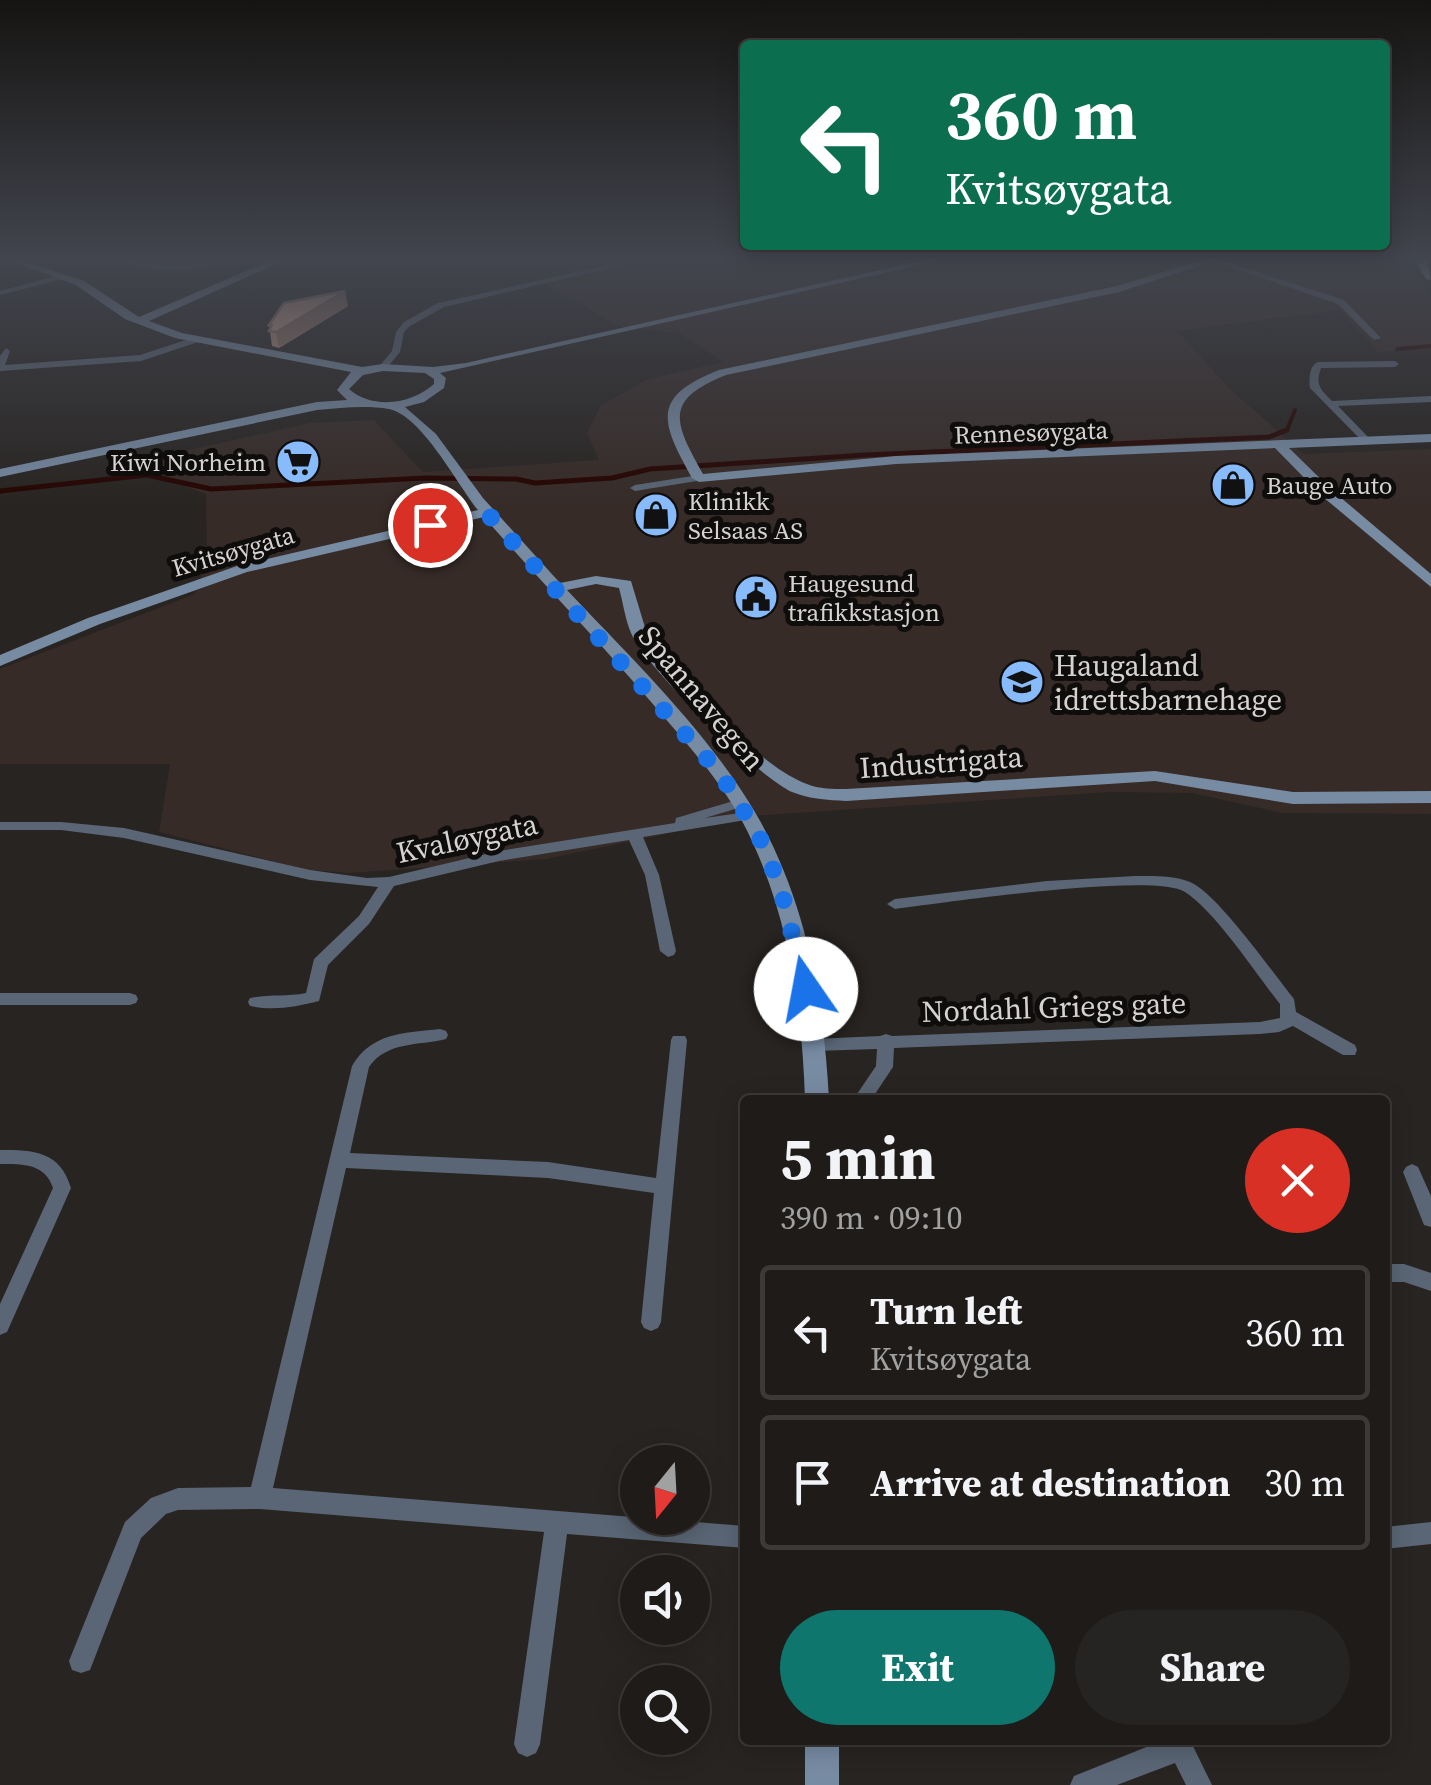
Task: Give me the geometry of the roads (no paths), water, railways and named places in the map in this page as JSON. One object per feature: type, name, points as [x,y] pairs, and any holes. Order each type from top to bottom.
[{"type":"main road","points":[[196,340],[365,372]]},
{"type":"main road","points":[[0,470],[304,403],[365,372],[382,368],[408,366],[428,370],[466,366],[580,340]]},
{"type":"main road","points":[[0,470],[317,406],[390,404],[426,396],[440,382],[596,340]]},
{"type":"main road","points":[[699,478],[670,416],[678,396],[706,378],[738,368],[872,340]]},
{"type":"main road","points":[[313,364],[345,384],[348,396],[368,403]]},
{"type":"main road","points":[[428,370],[440,382]]},
{"type":"main road","points":[[426,396],[442,453]]},
{"type":"main road","name":"Spannavegen","points":[[390,404],[412,414],[486,512],[650,690],[720,773],[744,810],[780,886],[796,938],[814,1044],[817,1095]]},
{"type":"main road","name":"Rennesøygata","points":[[699,478],[896,460],[1431,438]]},
{"type":"main road","points":[[1278,444],[1328,494],[1431,582]]},
{"type":"main road","name":"Kvitsøygata","points":[[0,660],[112,614],[242,569],[486,512]]},
{"type":"main road","name":"Industrigata","points":[[556,588],[596,580],[626,584],[638,634],[653,655],[768,767],[798,788],[818,793],[846,796],[1154,776],[1293,798],[1431,797]]},
{"type":"main road","points":[[822,1745],[822,1785]]},
{"type":"street","points":[[6,351],[0,368],[142,358],[194,340]]},
{"type":"street","points":[[382,368],[396,352],[398,340]]},
{"type":"street","points":[[396,352],[408,366]]},
{"type":"street","points":[[1367,441],[1313,386],[1318,366],[1396,364]]},
{"type":"street","points":[[1332,404],[1431,399]]},
{"type":"street","name":"Rennesøygata","points":[[635,488],[699,478]]},
{"type":"street","name":"Kvaløygata","points":[[256,1002],[292,1002],[312,996],[320,963],[364,920],[389,882],[499,856],[635,836],[744,810]]},
{"type":"street","points":[[0,826],[124,832],[310,876],[389,882]]},
{"type":"street","points":[[635,836],[652,875],[668,950]]},
{"type":"street","points":[[896,904],[1118,882],[1176,881],[1197,893],[1209,907],[1288,1002],[1290,1016],[1349,1050]]},
{"type":"street","points":[[0,998],[130,999]]},
{"type":"street","name":"Nordahl Griegs gate","points":[[814,1044],[1260,1028],[1279,1026],[1290,1016]]},
{"type":"street","points":[[260,1498],[365,1056],[378,1045],[440,1034]]},
{"type":"street","points":[[651,1322],[679,1040]]},
{"type":"street","points":[[865,1095],[884,1067],[886,1040]]},
{"type":"street","points":[[0,1157],[36,1159],[52,1166],[60,1175],[62,1188],[0,1326]]},
{"type":"street","points":[[341,1160],[548,1170],[664,1186]]},
{"type":"street","points":[[1412,1172],[1431,1219]]},
{"type":"street","points":[[1390,1273],[1404,1273],[1431,1282]]},
{"type":"street","points":[[80,1661],[133,1530],[144,1517],[178,1499],[260,1498],[740,1537]]},
{"type":"street","points":[[528,1744],[557,1522]]},
{"type":"street","points":[[1390,1537],[1431,1533]]},
{"type":"street","points":[[1083,1785],[1177,1745]]},
{"type":"street","points":[[1179,1745],[1198,1785]]},
{"type":"waterway","points":[[1397,349],[1431,346]]},
{"type":"waterway","points":[[1287,430],[1295,410]]},
{"type":"waterway","points":[[0,491],[147,475],[211,489],[425,478],[516,479],[535,483],[612,478],[650,469],[1269,437],[1287,430]]},
{"type":"waterway","points":[[1281,432],[1287,430]]},
{"type":"place","name":"Kiwi Norheim","points":[[298,462]]},
{"type":"place","name":"Bauge Auto","points":[[1233,485]]},
{"type":"place","name":"Klinikk Selsaas AS","points":[[656,515]]},
{"type":"place","name":"Haugesund trafikkstasjon","points":[[756,597]]},
{"type":"place","name":"Haugaland idrettsbarnehage","points":[[1022,682]]}]
